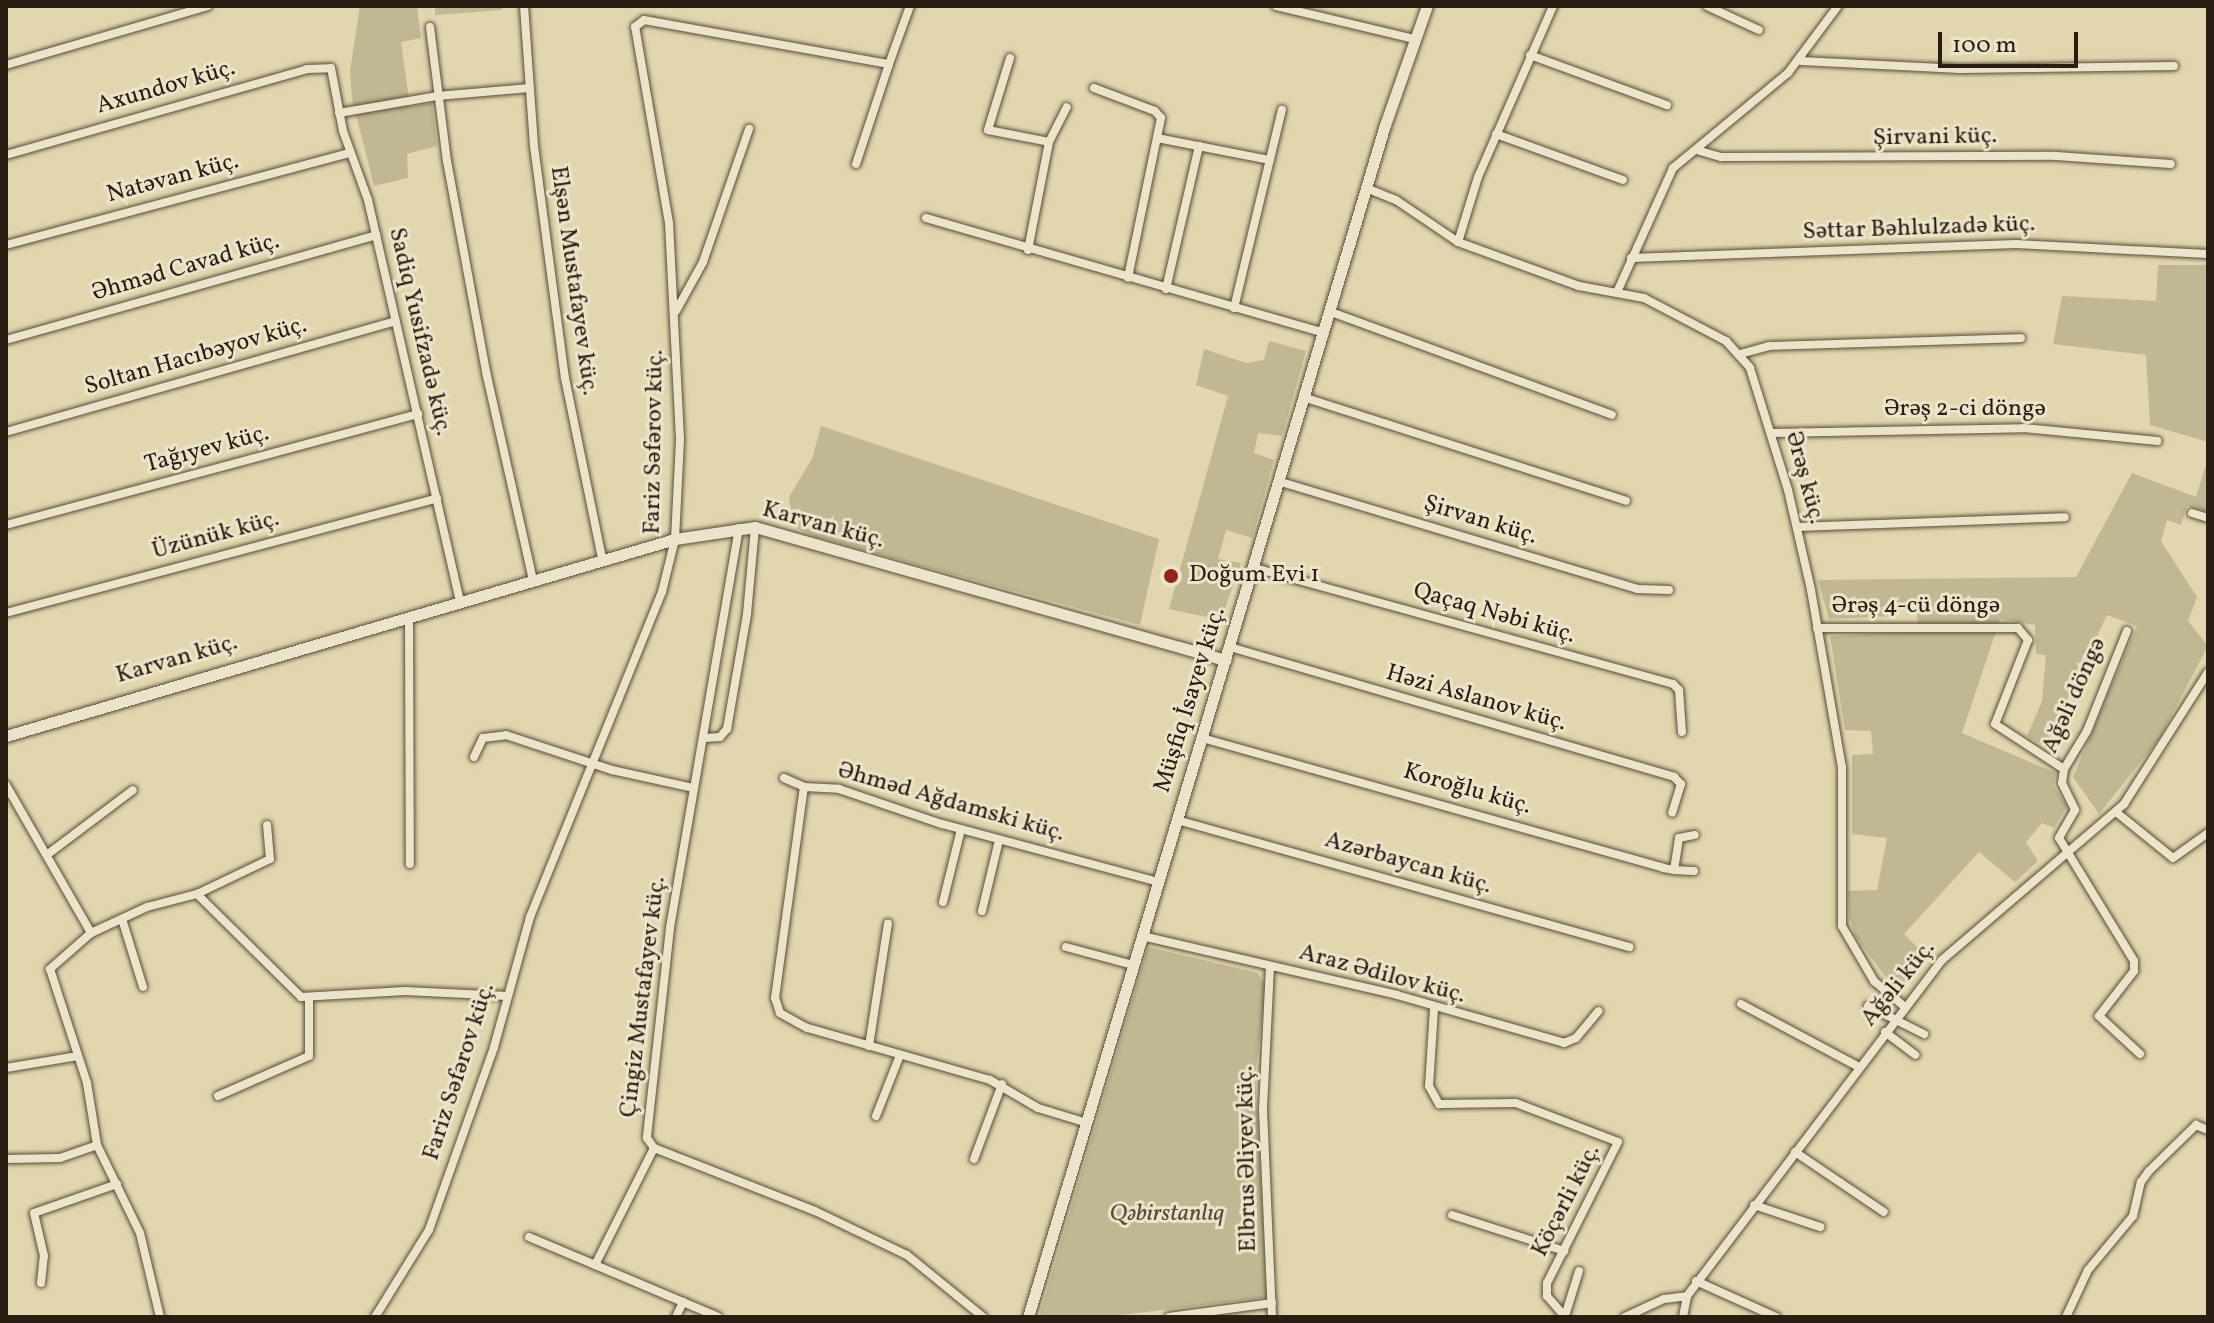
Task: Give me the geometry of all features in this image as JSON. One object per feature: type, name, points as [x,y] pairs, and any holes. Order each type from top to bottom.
[{"type":"street","points":[[6,65],[208,6]]},
{"type":"street","name":"Elşən Mustafayev küç.","points":[[524,6],[530,88],[565,378],[602,559]]},
{"type":"street","points":[[856,164],[910,6]]},
{"type":"street","points":[[1276,6],[1414,39]]},
{"type":"street","name":"Müşfiq İsayev küç.","points":[[1028,1317],[1084,1122],[1281,482],[1366,188],[1427,6]]},
{"type":"street","points":[[1458,242],[1496,134],[1553,6]]},
{"type":"street","points":[[1707,6],[1759,30]]},
{"type":"street","points":[[1618,290],[1667,177],[1801,61],[1838,6]]},
{"type":"street","name":"Fariz Səfərov küç.","points":[[375,1317],[429,1230],[508,996],[530,917],[662,592],[675,539],[680,439],[676,311],[669,223],[637,23],[644,20],[889,64]]},
{"type":"street","points":[[430,27],[437,96],[487,376],[533,580]]},
{"type":"street","points":[[1530,55],[1667,105]]},
{"type":"street","points":[[1010,58],[988,130],[1049,142]]},
{"type":"street","points":[[1801,61],[1961,69],[2174,66]]},
{"type":"street","name":"Axundov küç.","points":[[6,155],[307,69],[331,68],[335,73]]},
{"type":"street","name":"Sadiq Yusifzadə küç.","points":[[335,73],[339,113],[376,235],[460,603]]},
{"type":"street","points":[[339,113],[437,96],[530,88]]},
{"type":"street","points":[[1094,88],[1160,115],[1128,278]]},
{"type":"street","points":[[1028,250],[1049,142],[1067,107]]},
{"type":"street","points":[[1234,308],[1282,110]]},
{"type":"street","points":[[676,311],[703,262],[749,129]]},
{"type":"street","points":[[1496,134],[1623,180]]},
{"type":"street","points":[[1157,138],[1269,160]]},
{"type":"street","points":[[1166,289],[1199,146]]},
{"type":"street","name":"Şirvani küç.","points":[[1700,151],[1721,157],[2056,156],[2171,164]]},
{"type":"street","name":"Natəvan küç.","points":[[6,245],[349,153]]},
{"type":"street","name":"Ərəş küç.","points":[[1366,188],[1396,200],[1458,242],[1579,286],[1618,290],[1710,332],[1740,354],[1759,388],[1772,433],[1797,527],[1817,628],[1843,779],[1842,926],[1874,981],[1904,1006]]},
{"type":"street","points":[[926,218],[1028,250],[1325,333]]},
{"type":"street","name":"Əhməd Cavad küç.","points":[[6,340],[376,235]]},
{"type":"street","name":"Səttar Bəhlulzadə küç.","points":[[1631,258],[2016,244],[2208,254]]},
{"type":"street","points":[[1331,312],[1612,415]]},
{"type":"street","name":"Soltan Hacıbəyov küç.","points":[[6,432],[396,321]]},
{"type":"street","points":[[1740,354],[1769,346],[2021,338]]},
{"type":"street","points":[[1306,398],[1626,501]]},
{"type":"street","name":"Tağıyev küç.","points":[[6,525],[418,414]]},
{"type":"street","name":"Ərəş 2-ci döngə","points":[[1772,433],[2024,428],[2157,441]]},
{"type":"street","name":"Şirvan küç.","points":[[1281,482],[1637,589],[1669,590]]},
{"type":"street","name":"Üzünük küç.","points":[[6,613],[437,498]]},
{"type":"street","points":[[2192,513],[2208,518]]},
{"type":"street","points":[[1797,527],[2065,517]]},
{"type":"street","points":[[705,738],[720,737],[727,729],[747,614],[755,527]]},
{"type":"street","name":"Karvan küç.","points":[[6,736],[409,619],[602,559],[675,539],[755,527],[1226,660]]},
{"type":"street","name":"Çingiz Mustafayev küç.","points":[[739,528],[662,987],[647,1132],[654,1148],[815,1211],[907,1255],[983,1317]]},
{"type":"street","name":"Qaçaq Nəbi küç.","points":[[1255,568],[1673,684],[1679,690],[1682,732]]},
{"type":"street","points":[[409,619],[410,864]]},
{"type":"street","name":"Ərəş 4-cü döngə","points":[[1817,628],[2018,628],[2028,640],[1995,724],[2064,769]]},
{"type":"street","name":"Ağəli döngə","points":[[2067,856],[2060,833],[2075,804],[2062,783],[2064,769],[2087,731],[2127,631]]},
{"type":"street","name":"Həzi Aslanov küç.","points":[[1230,647],[1674,777],[1681,784],[1672,813]]},
{"type":"street","name":"Ağəli küç.","points":[[1687,1296],[1904,1006],[1960,941],[2067,856],[2116,812],[2150,769],[2208,672]]},
{"type":"street","points":[[474,757],[483,738],[506,735],[592,762],[694,788]]},
{"type":"street","name":"Koroğlu küç.","points":[[1202,738],[1674,870],[1694,871]]},
{"type":"street","points":[[784,778],[804,787]]},
{"type":"street","points":[[6,785],[91,933]]},
{"type":"street","name":"Əhməd Ağdamski küç.","points":[[1084,1122],[1038,1108],[1002,1084],[790,1022],[775,998],[804,787],[839,789],[961,829],[1158,882]]},
{"type":"street","points":[[48,854],[133,790]]},
{"type":"street","points":[[2116,812],[2173,858],[2208,833]]},
{"type":"street","name":"Azərbaycan küç.","points":[[1177,820],[1629,947]]},
{"type":"street","points":[[160,1317],[140,1233],[97,1145],[92,1102],[50,969],[91,933],[122,919],[197,894],[270,859],[267,825]]},
{"type":"street","points":[[943,902],[961,829]]},
{"type":"street","points":[[1674,870],[1679,838],[1695,835]]},
{"type":"street","points":[[982,911],[999,840]]},
{"type":"street","points":[[2067,856],[2134,961],[2134,971],[2099,1016],[2140,1054]]},
{"type":"street","points":[[197,894],[244,936],[287,988],[309,999],[405,991],[508,996]]},
{"type":"street","points":[[122,919],[143,987]]},
{"type":"street","points":[[869,1046],[888,923]]},
{"type":"street","name":"Araz Ədilov küç.","points":[[1142,936],[1397,995],[1434,1009],[1564,1043],[1576,1038],[1599,1011]]},
{"type":"street","points":[[1066,947],[1133,965]]},
{"type":"street","name":"Elbrus Əliyev küç.","points":[[1270,966],[1263,1110],[1272,1317]]},
{"type":"street","points":[[218,1096],[309,1056],[309,999]]},
{"type":"street","points":[[1741,1004],[1859,1067]]},
{"type":"street","points":[[1868,1006],[1924,1034]]},
{"type":"street","name":"Köçərli küç.","points":[[1434,1009],[1429,1086],[1439,1104],[1516,1103],[1618,1142],[1545,1289],[1565,1316]]},
{"type":"street","points":[[1885,1032],[1915,1055]]},
{"type":"street","points":[[876,1116],[900,1055]]},
{"type":"street","points":[[6,1068],[78,1056]]},
{"type":"street","points":[[974,1159],[1002,1084]]},
{"type":"street","points":[[2066,1317],[2088,1270],[2133,1216],[2141,1182],[2149,1171],[2196,1125],[2208,1130]]},
{"type":"street","points":[[6,1159],[60,1158],[97,1145]]},
{"type":"street","points":[[595,1265],[654,1148]]},
{"type":"street","points":[[1795,1152],[1884,1212]]},
{"type":"street","points":[[41,1283],[44,1256],[34,1213],[117,1184]]},
{"type":"street","points":[[1754,1205],[1820,1227]]},
{"type":"street","points":[[1452,1215],[1564,1251]]},
{"type":"street","points":[[529,1237],[718,1317]]},
{"type":"street","points":[[1565,1316],[1579,1271]]},
{"type":"street","points":[[1696,1281],[1776,1317]]},
{"type":"street","points":[[1625,1317],[1687,1296],[1683,1317]]},
{"type":"street","points":[[676,1317],[683,1302]]},
{"type":"street","points":[[1169,1317],[1272,1303]]},
{"type":"green space","points":[[360,6],[417,6],[421,38],[401,42],[410,107],[432,103],[437,146],[407,154],[408,178],[374,186],[352,99],[350,71]]},
{"type":"green space","points":[[435,6],[502,6],[502,10],[435,15]]},
{"type":"green space","points":[[2158,265],[2208,265],[2208,442],[2150,425],[2146,355],[2053,344],[2062,296],[2156,301]]},
{"type":"green space","points":[[1269,341],[1306,351],[1282,436],[1258,433],[1254,453],[1274,460],[1252,538],[1226,530],[1218,559],[1241,563],[1221,620],[1169,609],[1228,396],[1196,385],[1204,349],[1246,363],[1264,360]]},
{"type":"green space","points":[[821,426],[1159,539],[1140,625],[812,536],[793,526],[789,497],[812,459]]},
{"type":"green space","points":[[2208,458],[2208,512],[2187,506],[2181,525],[2167,520],[2161,541],[2197,597],[2188,621],[2208,646],[2159,739],[2099,814],[2073,777],[2137,626],[2107,615],[2045,746],[2027,736],[2042,701],[2046,655],[2036,654],[2035,625],[2000,619],[1962,733],[2056,773],[2053,785],[2067,806],[2054,828],[2042,823],[2026,842],[2038,861],[2015,882],[1979,852],[1904,934],[1927,957],[1897,992],[1856,937],[1849,917],[1848,891],[1877,890],[1887,838],[1852,834],[1852,755],[1873,754],[1871,731],[1845,730],[1830,636],[1918,632],[1917,603],[1892,603],[1893,616],[1829,619],[1818,580],[2076,577],[2132,473],[2196,497]]},
{"type":"green space","name":"Qəbirstanlıq","points":[[1148,947],[1258,973],[1266,986],[1255,1076],[1267,1297],[1105,1317],[1039,1317]]},
{"type":"place","name":"Doğum Evi 1","points":[[1171,576]]}]
